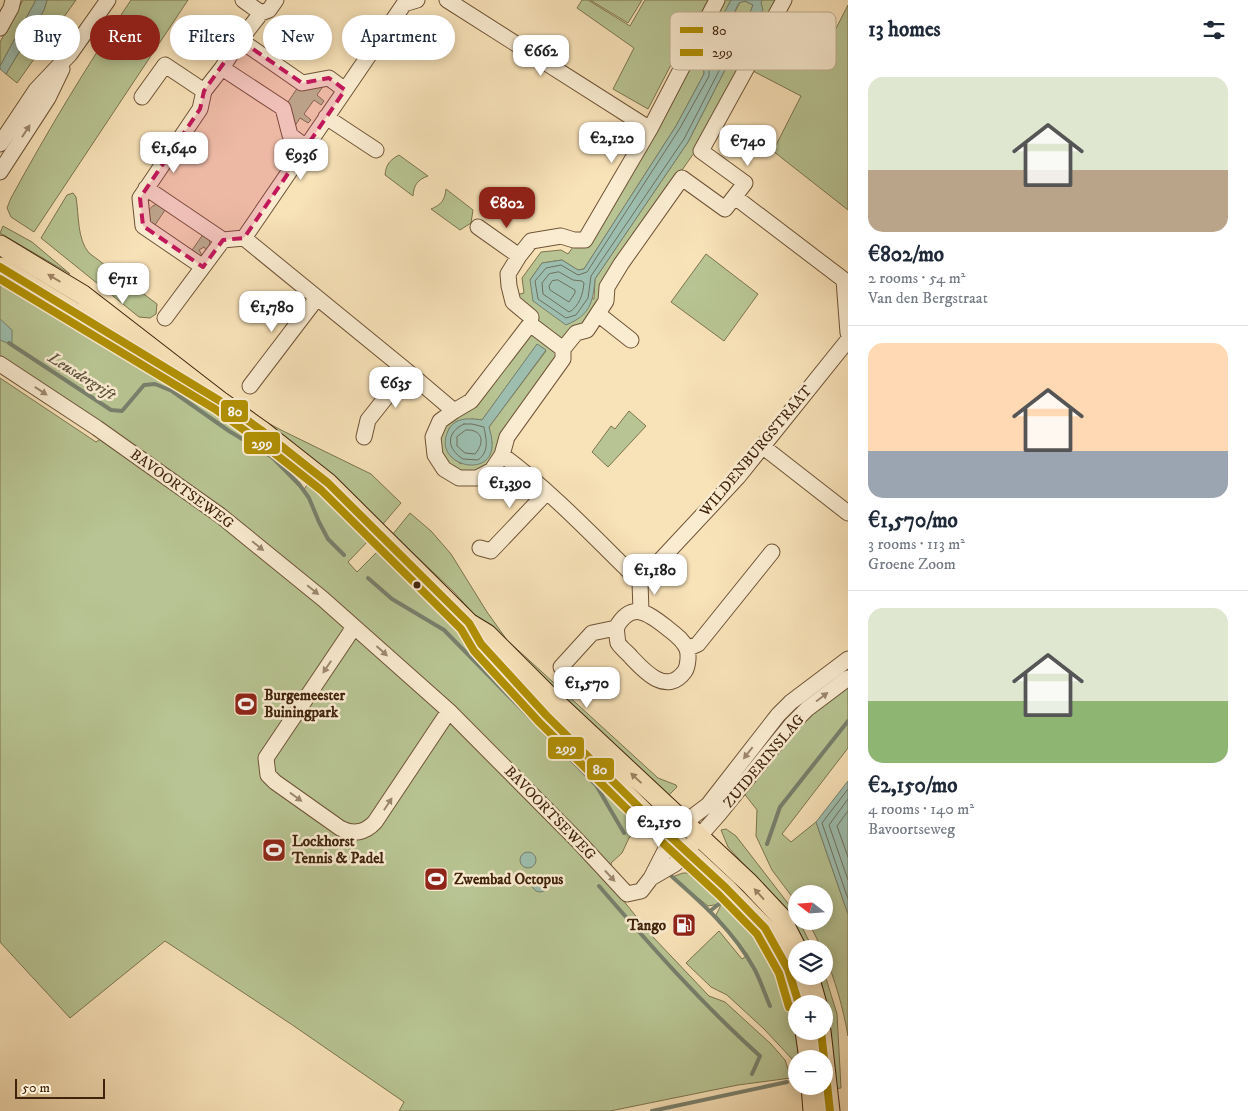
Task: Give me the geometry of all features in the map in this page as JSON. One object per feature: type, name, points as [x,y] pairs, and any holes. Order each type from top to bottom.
[{"type":"main road","points":[[0,246],[82,295],[328,483],[469,623],[487,634],[678,830],[686,852],[726,888],[765,928],[788,969],[796,995]]},
{"type":"main road","points":[[0,267],[220,400]]},
{"type":"main road","points":[[678,830],[699,837],[749,883],[780,916],[793,940]]},
{"type":"main road","points":[[822,1040],[830,1111]]},
{"type":"main road","points":[[812,1095],[813,1111]]},
{"type":"street","points":[[0,28],[11,8],[13,0]]},
{"type":"street","points":[[80,40],[108,0]]},
{"type":"street","points":[[243,0],[261,13]]},
{"type":"street","points":[[253,23],[261,13],[269,10],[276,0]]},
{"type":"street","points":[[244,238],[404,4],[418,0]]},
{"type":"street","points":[[447,0],[650,129]]},
{"type":"street","points":[[711,12],[717,0]]},
{"type":"street","points":[[777,12],[784,0]]},
{"type":"street","points":[[253,49],[302,83],[329,78],[345,90]]},
{"type":"street","points":[[0,144],[36,90],[64,60]]},
{"type":"street","points":[[0,172],[48,98],[67,60]]},
{"type":"street","points":[[203,267],[143,226],[140,198],[200,109],[204,91],[227,60]]},
{"type":"street","points":[[142,97],[165,65],[204,91]]},
{"type":"street","points":[[222,68],[283,108],[290,135],[306,147]]},
{"type":"street","points":[[681,70],[650,129],[585,240],[574,240],[561,236],[532,241],[519,256],[508,274],[512,302],[531,317],[530,324],[471,401],[440,421],[433,437],[435,455],[444,469],[459,478],[477,478],[492,470],[502,455],[507,436],[563,359],[563,349],[576,333],[587,330],[606,301],[608,288],[621,264],[682,178],[725,209],[745,183],[701,151],[746,70]]},
{"type":"street","points":[[326,117],[376,150]]},
{"type":"street","points":[[146,188],[223,240],[244,238],[408,371],[454,411]]},
{"type":"street","points":[[734,197],[846,282],[848,333]]},
{"type":"street","points":[[478,227],[519,256]]},
{"type":"street","points":[[165,318],[223,240]]},
{"type":"street","points":[[250,386],[317,298]]},
{"type":"street","points":[[598,314],[631,340]]},
{"type":"street","points":[[530,324],[563,349]]},
{"type":"street","name":"WILDENBURGSTRAAT","points":[[640,582],[738,477],[848,340]]},
{"type":"street","name":"BAVOORTSEWEG","points":[[0,364],[97,428],[220,516],[323,599],[450,712],[578,841],[627,894],[641,891],[651,878],[678,830]]},
{"type":"street","points":[[364,437],[368,420],[408,371]]},
{"type":"street","points":[[762,446],[848,513]]},
{"type":"street","points":[[502,455],[529,475],[640,582],[640,611]]},
{"type":"street","points":[[480,548],[491,551],[547,492]]},
{"type":"street","points":[[687,649],[698,644],[772,552]]},
{"type":"street","points":[[640,611],[651,615],[680,638],[687,649],[688,660],[685,671],[677,678],[667,682],[658,680],[648,675],[618,644],[616,628],[622,618],[630,613],[640,611]]},
{"type":"street","points":[[354,627],[266,758],[268,775],[274,782],[346,832],[361,832],[369,829],[450,712]]},
{"type":"street","points":[[561,667],[592,633],[616,628]]},
{"type":"street","name":"ZUIDERINSLAG","points":[[678,830],[708,805],[778,715],[791,702],[848,659]]},
{"type":"street","name":"ZUIDERINSLAG","points":[[686,852],[792,724],[807,709],[848,678]]},
{"type":"street","name":"BAVOORTSEWEG","points":[[651,878],[675,864],[686,852]]},
{"type":"highlighted area","points":[[240,40],[302,83],[329,78],[345,90],[244,238],[223,240],[203,267],[143,226],[140,198],[200,109],[204,91]]},
{"type":"green space","points":[[23,0],[36,0],[28,15],[15,15],[15,38],[0,66],[0,42]]},
{"type":"green space","points":[[47,0],[76,0],[65,15],[41,15]]},
{"type":"green space","points":[[131,0],[188,0],[178,15],[170,15],[170,27],[160,42],[160,15],[121,15]]},
{"type":"green space","points":[[582,0],[588,0],[630,26],[645,0],[708,0],[702,12],[670,12],[670,67],[648,109],[613,89],[634,48],[577,8]]},
{"type":"green space","points":[[590,0],[642,0],[628,23]]},
{"type":"green space","points":[[723,0],[731,0],[725,12],[716,12]]},
{"type":"green space","points":[[762,0],[776,0],[770,12],[757,12]]},
{"type":"green space","points":[[745,1],[753,5],[750,12],[735,12],[740,2]]},
{"type":"green space","points":[[848,5],[848,210],[773,151],[801,96],[751,70],[836,70],[836,29]]},
{"type":"green space","points":[[15,59],[33,60],[17,83],[6,74]]},
{"type":"green space","points":[[92,60],[148,60],[34,232],[11,217],[7,208],[39,147]]},
{"type":"green space","points":[[680,70],[704,70],[704,74],[676,126],[584,269],[578,270],[562,260],[542,263],[530,280],[594,299],[595,279],[688,142],[725,70],[740,70],[703,140],[602,285],[601,304],[587,325],[560,343],[535,325],[516,295],[524,293],[522,278],[541,252],[561,250],[568,254]]},
{"type":"green space","points":[[326,82],[333,86],[332,89],[324,85],[317,95],[324,101],[321,105],[314,100],[304,114],[311,120],[308,123],[300,118],[293,129],[301,134],[299,137],[292,133],[286,105],[298,87],[301,88]]},
{"type":"green space","points":[[399,155],[428,176],[417,183],[413,196],[385,175],[389,163]]},
{"type":"green space","points":[[446,189],[473,210],[471,223],[460,230],[431,209],[442,202]]},
{"type":"green space","points":[[73,193],[76,197],[80,234],[85,247],[89,253],[157,304],[156,314],[150,318],[139,317],[41,238],[67,195]]},
{"type":"green space","points":[[157,204],[167,207],[153,228],[148,214],[150,208]]},
{"type":"green space","points":[[3,226],[32,242],[70,274],[0,233]]},
{"type":"green space","points":[[204,233],[210,241],[207,251],[204,247],[199,250],[202,255],[198,256],[190,253]]},
{"type":"green space","points":[[706,254],[758,294],[724,341],[671,302]]},
{"type":"green space","name":"Burgemeester Buiningpark","points":[[0,271],[130,355],[200,397],[244,430],[303,491],[309,482],[370,539],[348,562],[357,572],[380,549],[647,819],[629,838],[622,853],[611,863],[618,894],[652,936],[709,996],[725,1002],[771,1044],[785,1060],[788,1069],[788,1078],[738,1085],[610,1111],[399,1111],[404,1102],[291,1024],[165,941],[70,1018],[0,942],[0,378],[96,442],[112,431],[0,356]]},
{"type":"green space","points":[[531,332],[559,352],[503,433],[496,455],[490,464],[470,473],[459,472],[442,459],[441,430],[448,421],[476,407]],"holes":[[[537,345],[546,351],[489,427],[492,444],[461,464],[452,457],[446,443],[450,427],[472,419],[482,420]]]},
{"type":"green space","points":[[629,411],[646,426],[608,467],[592,452],[611,426],[615,429]]},
{"type":"green space","points":[[259,418],[371,474],[401,503],[383,524]]},
{"type":"green space","points":[[410,513],[431,531],[451,554],[507,640],[658,778],[676,785],[677,787],[666,798],[489,631],[454,592],[393,534]]},
{"type":"green space","points":[[848,683],[848,748],[782,834],[791,842],[816,822],[848,914],[848,1036],[833,978],[833,940],[818,940],[812,930],[833,930],[833,885],[788,885],[788,891],[772,870],[756,836],[757,810],[743,792],[800,721]]},
{"type":"green space","points":[[726,829],[736,836],[788,903],[788,916],[785,910],[728,847],[721,830]]},
{"type":"green space","points":[[683,873],[693,873],[704,877],[741,910],[778,960],[790,995],[788,995],[788,1040],[798,1040],[799,1050],[788,1050],[788,1055],[764,1029],[727,995],[711,987],[686,963],[719,931],[742,959],[748,955],[716,915],[720,904],[708,906],[672,877]]},
{"type":"green space","points":[[795,930],[804,930],[808,940],[800,940]]},
{"type":"green space","points":[[817,985],[828,985],[831,995],[820,995]]},
{"type":"green space","points":[[833,1001],[837,1014],[841,1088],[833,1089],[833,1050],[828,1050],[827,1040],[833,1040]]},
{"type":"water","points":[[36,0],[47,0],[41,15],[28,15]]},
{"type":"water","points":[[731,0],[762,0],[762,12],[750,12],[753,5],[745,1],[739,3],[734,12],[725,12]]},
{"type":"water","points":[[15,38],[15,59],[6,74],[0,69]]},
{"type":"water","points":[[704,70],[725,70],[688,142],[595,279],[589,307],[580,317],[566,325],[533,301],[530,280],[542,263],[562,260],[578,270],[584,269],[676,126],[704,74]]},
{"type":"water","points":[[0,319],[12,330],[12,345],[0,340]]},
{"type":"water","points":[[537,344],[546,350],[489,427],[492,440],[490,454],[484,462],[475,465],[455,460],[448,453],[445,443],[451,426],[462,420],[482,420]]},
{"type":"water","points":[[848,781],[848,914],[816,822]]},
{"type":"water","points":[[528,852],[536,860],[528,868],[520,860]]},
{"type":"water","points":[[537,876],[543,876],[548,881],[546,890],[537,892],[532,887],[532,881]]},
{"type":"waterway","name":"Leusdergrift","points":[[9,343],[111,410],[122,411],[144,385],[155,384],[172,391],[229,431],[272,457],[299,484],[309,498],[328,539],[344,555]]},
{"type":"waterway","name":"Leusdergrift","points":[[368,578],[392,599],[444,630],[596,785],[624,833]]},
{"type":"waterway","points":[[767,844],[780,807],[848,721]]},
{"type":"waterway","name":"Leusdergrift","points":[[669,874],[727,930],[747,956],[770,1006]]},
{"type":"waterway","points":[[599,886],[697,995],[760,1056],[752,1074]]},
{"type":"waterway","points":[[710,911],[719,904]]},
{"type":"waterway","points":[[652,1111],[787,1082]]},
{"type":"transit line","name":"80","points":[[0,267],[220,401],[261,430],[328,483],[469,623],[481,644],[546,715],[765,928],[788,969],[796,995]]},
{"type":"transit line","name":"299","points":[[0,279],[215,409],[321,490],[461,629],[474,651],[539,722],[757,934],[779,973],[788,1004]]},
{"type":"transit line","name":"80","points":[[822,1040],[830,1111]]},
{"type":"place","name":"Burgemeester Buiningpark","points":[[246,704]]},
{"type":"place","name":"Lockhorst Tennis & Padel","points":[[274,850]]},
{"type":"place","name":"Zwembad Octopus","points":[[436,879]]},
{"type":"place","name":"Tango","points":[[684,925]]}]
